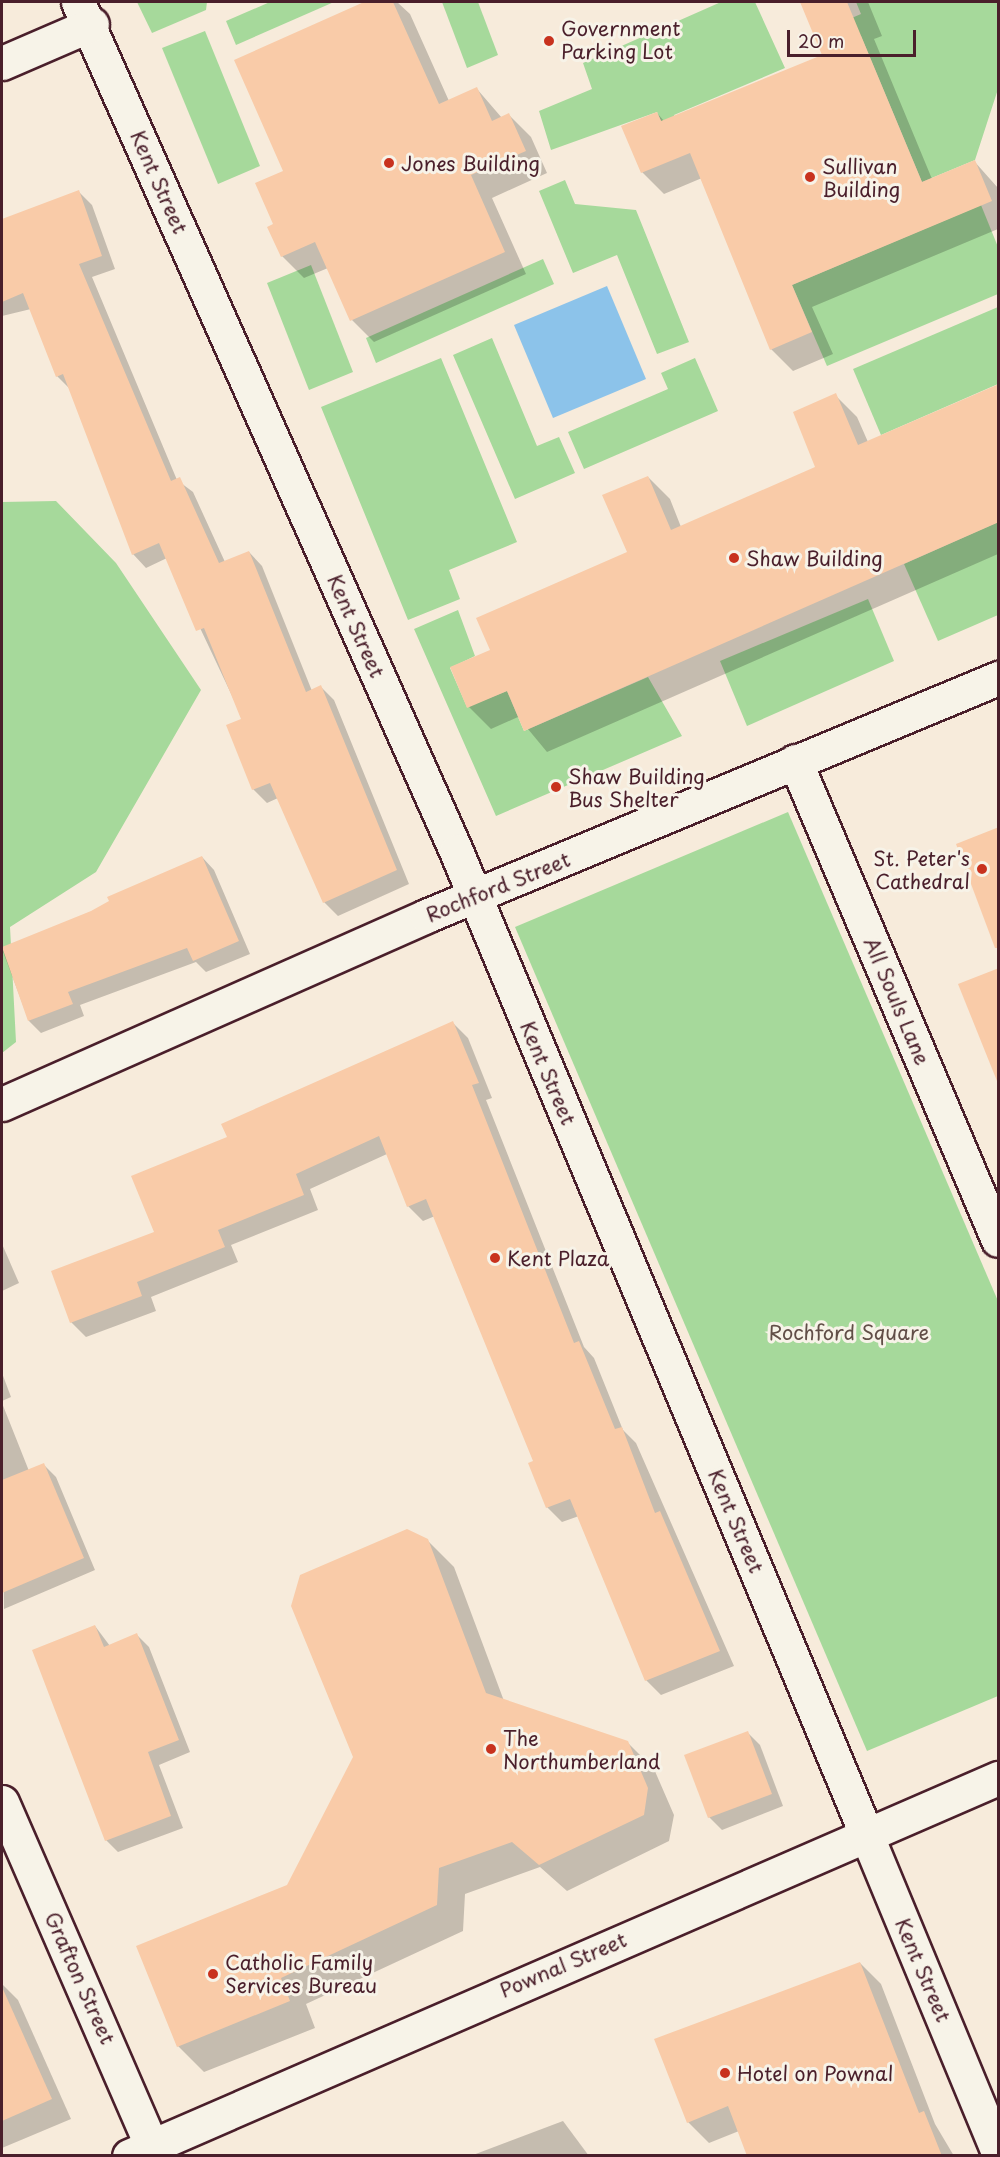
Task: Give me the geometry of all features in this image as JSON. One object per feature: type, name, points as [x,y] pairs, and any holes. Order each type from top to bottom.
[{"type":"street","points":[[2,63],[85,13]]},
{"type":"street","name":"Kent Street","points":[[85,13],[475,897],[999,2153]]},
{"type":"street","name":"Rochford Street","points":[[2,1104],[475,897],[795,761],[999,678]]},
{"type":"street","name":"All Souls Lane","points":[[795,761],[999,1240]]},
{"type":"street","name":"Pownal Street","points":[[146,2153],[445,2014],[999,1778]]},
{"type":"street","name":"Grafton Street","points":[[2,1802],[146,2153]]},
{"type":"green space","points":[[137,2],[207,2],[206,10],[152,33]]},
{"type":"green space","points":[[270,2],[334,2],[236,45],[226,21]]},
{"type":"green space","points":[[442,2],[478,2],[498,55],[467,68]]},
{"type":"green space","points":[[721,2],[755,2],[785,68],[674,115],[676,120],[663,125],[657,112],[551,150],[539,111],[592,89],[583,63]]},
{"type":"green space","points":[[856,2],[998,2],[998,89],[975,160],[922,182],[861,36],[840,23],[861,14]]},
{"type":"green space","points":[[205,31],[260,166],[218,184],[162,48]]},
{"type":"green space","points":[[565,180],[575,204],[636,210],[689,342],[657,354],[617,255],[573,273],[539,191]]},
{"type":"green space","points":[[981,205],[998,247],[998,294],[827,366],[792,285]]},
{"type":"green space","points":[[543,259],[554,284],[376,363],[366,338]]},
{"type":"green space","points":[[311,265],[353,372],[309,390],[267,283]]},
{"type":"green space","points":[[998,307],[998,384],[881,435],[853,369]]},
{"type":"green space","points":[[492,338],[537,446],[559,437],[575,473],[515,499],[453,355]]},
{"type":"green space","points":[[441,358],[517,542],[449,570],[460,599],[408,620],[321,407]]},
{"type":"green space","points":[[695,358],[718,411],[584,469],[568,432],[668,389],[661,373]]},
{"type":"green space","points":[[56,501],[116,563],[201,690],[96,872],[10,927],[16,1042],[2,1053],[2,502]]},
{"type":"green space","points":[[998,522],[998,615],[938,641],[904,564]]},
{"type":"green space","points":[[868,599],[894,661],[747,726],[720,661]]},
{"type":"green space","points":[[458,610],[475,656],[450,668],[467,707],[507,691],[524,731],[648,677],[682,736],[496,816],[414,629]]},
{"type":"green space","name":"Rochford Square","points":[[788,812],[998,1301],[998,1696],[867,1751],[515,927]]},
{"type":"water","points":[[607,286],[646,379],[553,418],[514,325]]},
{"type":"building","name":"Jones Building","points":[[364,2],[393,2],[439,104],[477,87],[492,121],[509,113],[526,151],[471,175],[505,252],[350,321],[315,242],[281,257],[267,227],[273,224],[255,183],[283,171],[234,60]]},
{"type":"building","name":"Sullivan Building","points":[[800,2],[847,2],[922,182],[975,160],[992,201],[792,285],[812,332],[770,350],[690,153],[641,173],[621,126],[657,112],[661,121],[822,55]]},
{"type":"building","points":[[79,190],[102,256],[79,264],[171,481],[180,477],[219,563],[249,551],[306,692],[321,685],[397,870],[323,903],[270,783],[252,790],[226,725],[241,719],[204,628],[196,631],[159,543],[132,555],[63,374],[56,377],[23,293],[2,302],[2,219]]},
{"type":"building","name":"Shaw Building","points":[[999,384],[999,522],[524,731],[507,691],[467,708],[450,667],[490,650],[476,618],[627,552],[602,495],[648,476],[671,530],[815,467],[793,412],[836,393],[858,445]]},
{"type":"building","name":"St. Peter's Cathedral","points":[[999,827],[999,948],[995,948],[956,844]]},
{"type":"building","points":[[202,856],[239,941],[193,961],[187,948],[68,992],[73,1004],[28,1021],[2,947],[91,911],[109,901],[107,897]]},
{"type":"building","points":[[999,968],[999,1080],[997,1081],[958,984]]},
{"type":"building","points":[[453,1021],[479,1083],[472,1085],[574,1343],[579,1341],[615,1429],[622,1427],[655,1513],[660,1511],[720,1651],[645,1681],[570,1499],[546,1508],[528,1463],[533,1461],[426,1199],[407,1207],[379,1136],[296,1174],[304,1195],[218,1230],[225,1247],[137,1282],[142,1296],[70,1323],[51,1271],[154,1232],[131,1176],[227,1137],[221,1124]]},
{"type":"building","points":[[44,1463],[84,1558],[2,1593],[2,1480]]},
{"type":"building","name":"The Northumberland","points":[[407,1529],[428,1539],[486,1693],[628,1741],[648,1788],[644,1815],[539,1865],[512,1842],[439,1868],[437,1905],[281,1978],[290,2001],[177,2047],[136,1946],[287,1885],[353,1757],[291,1606],[300,1575]]},
{"type":"building","points":[[95,1625],[104,1647],[137,1633],[179,1740],[148,1752],[171,1816],[105,1841],[32,1650]]},
{"type":"building","points":[[748,1731],[772,1794],[708,1818],[684,1755]]},
{"type":"building","points":[[860,1962],[919,2113],[924,2111],[942,2156],[747,2156],[728,2106],[687,2123],[654,2039]]},
{"type":"building","points":[[2,1987],[52,2099],[2,2121]]},
{"type":"place","name":"Government Parking Lot","points":[[549,41]]},
{"type":"place","name":"Jones Building","points":[[389,163]]},
{"type":"place","name":"Sullivan Building","points":[[810,177]]},
{"type":"place","name":"Shaw Building","points":[[734,558]]},
{"type":"place","name":"Shaw Building Bus Shelter","points":[[556,787]]},
{"type":"place","name":"St. Peter's Cathedral","points":[[982,869]]},
{"type":"place","name":"Kent Plaza","points":[[495,1258]]},
{"type":"place","name":"The Northumberland","points":[[491,1749]]},
{"type":"place","name":"Catholic Family Services Bureau","points":[[213,1974]]},
{"type":"place","name":"Hotel on Pownal","points":[[725,2073]]}]
